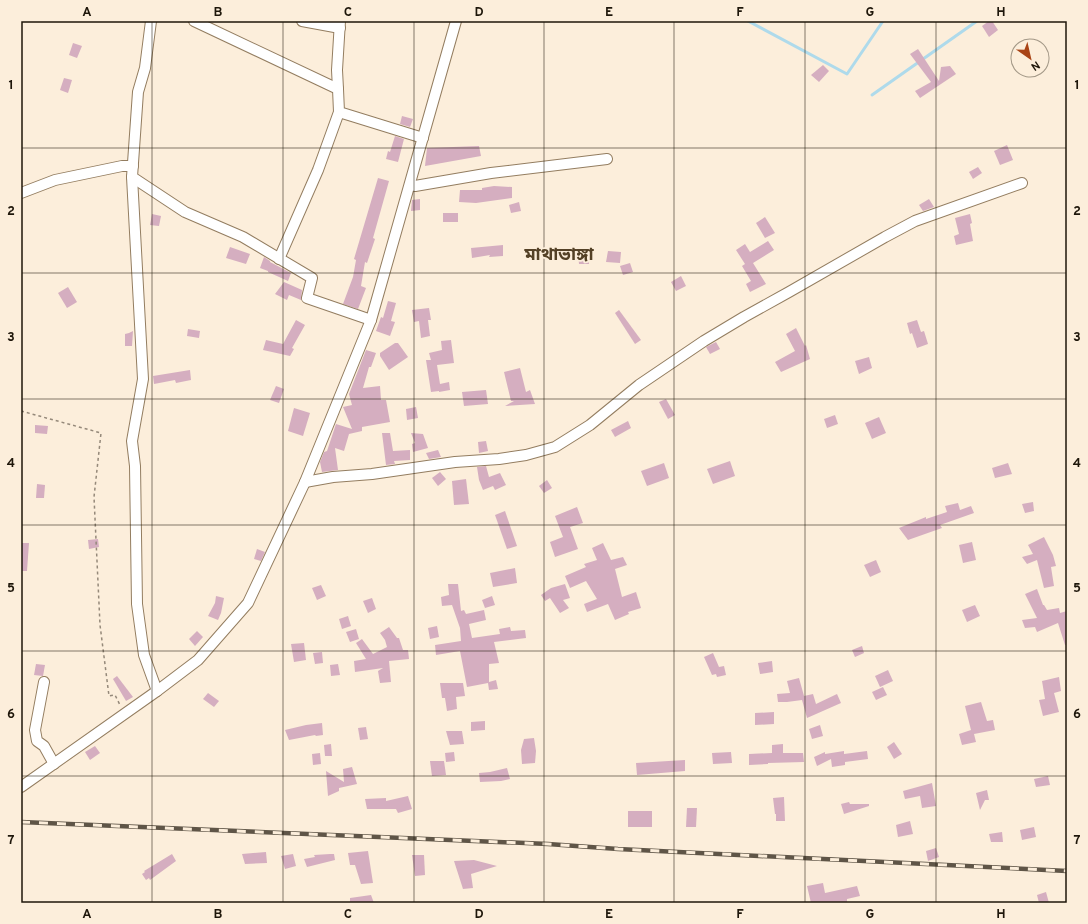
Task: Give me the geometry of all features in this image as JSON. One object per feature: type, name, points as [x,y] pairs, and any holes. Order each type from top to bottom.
[{"type":"street","points":[[151,21],[145,68],[138,92],[132,177],[143,379],[132,441],[135,466],[137,604],[144,654],[157,691]]},
{"type":"street","points":[[194,21],[338,89]]},
{"type":"street","points":[[279,259],[318,170],[339,112],[337,70],[340,24],[302,21]]},
{"type":"street","points":[[21,787],[157,691],[198,660],[248,604],[305,482],[371,320],[456,21]]},
{"type":"street","points":[[339,112],[423,138]]},
{"type":"street","points":[[415,186],[491,173],[607,159]]},
{"type":"street","points":[[21,192],[55,180],[122,166],[133,166]]},
{"type":"street","points":[[132,177],[186,212],[243,238],[312,278],[307,298],[371,320]]},
{"type":"street","points":[[305,482],[333,477],[372,474],[455,462],[499,459],[526,455],[555,447],[590,425],[639,385],[704,341],[885,237],[916,221],[1022,183]]},
{"type":"street","points":[[44,682],[35,730],[37,740],[44,746],[54,764]]},
{"type":"path","points":[[21,411],[101,433],[94,497],[100,625],[109,696],[115,695],[120,705],[122,715]]},
{"type":"building","points":[[989,21],[992,21],[998,30],[989,37],[982,26]]},
{"type":"building","points":[[73,43],[82,46],[77,58],[69,55]]},
{"type":"building","points":[[918,49],[939,81],[941,67],[950,66],[956,74],[920,98],[915,91],[931,82],[910,54]]},
{"type":"building","points":[[823,65],[829,71],[819,82],[811,75]]},
{"type":"building","points":[[64,78],[72,80],[68,93],[60,90]]},
{"type":"building","points":[[402,116],[413,119],[410,127],[400,124]]},
{"type":"building","points":[[395,136],[404,139],[398,162],[386,159]]},
{"type":"building","points":[[1007,145],[1013,160],[1000,165],[994,151]]},
{"type":"building","points":[[479,146],[481,156],[425,166],[427,148]]},
{"type":"building","points":[[978,167],[982,173],[973,179],[969,172]]},
{"type":"building","points":[[378,178],[389,181],[373,238],[375,239],[367,263],[365,262],[361,286],[366,288],[358,309],[343,304],[353,277],[356,260],[354,259]]},
{"type":"building","points":[[494,186],[512,187],[512,198],[476,203],[459,202],[460,190],[482,190],[482,188]]},
{"type":"building","points":[[420,199],[420,210],[411,211],[412,200]]},
{"type":"building","points":[[929,199],[934,207],[923,211],[919,205]]},
{"type":"building","points":[[519,202],[521,211],[511,213],[509,205]]},
{"type":"building","points":[[443,213],[458,213],[458,222],[443,222]]},
{"type":"building","points":[[152,214],[161,216],[159,226],[150,225]]},
{"type":"building","points":[[970,214],[973,241],[956,245],[954,236],[959,234],[955,218]]},
{"type":"building","points":[[765,217],[775,233],[765,238],[756,223]]},
{"type":"building","points":[[768,241],[774,250],[753,263],[766,284],[750,292],[746,284],[751,281],[742,266],[745,264],[736,250],[745,244],[750,252]]},
{"type":"building","points":[[503,245],[503,256],[489,257],[490,255],[472,258],[471,248]]},
{"type":"building","points":[[230,247],[250,254],[246,264],[226,258]]},
{"type":"building","points":[[608,251],[621,252],[620,263],[606,262]]},
{"type":"building","points":[[578,252],[589,252],[589,264],[579,264]]},
{"type":"building","points":[[264,257],[270,262],[291,273],[288,281],[260,268]]},
{"type":"building","points":[[630,263],[633,272],[623,275],[620,266]]},
{"type":"building","points":[[681,276],[686,286],[676,291],[671,282]]},
{"type":"building","points":[[284,282],[302,290],[301,300],[289,295],[287,300],[275,294]]},
{"type":"building","points":[[68,287],[77,302],[67,308],[58,293]]},
{"type":"building","points":[[388,301],[396,303],[391,321],[395,322],[390,336],[376,331],[381,317],[383,318]]},
{"type":"building","points":[[429,308],[431,320],[428,320],[430,336],[421,338],[419,321],[414,322],[412,310]]},
{"type":"building","points":[[619,310],[641,340],[635,344],[615,313]]},
{"type":"building","points":[[296,320],[305,325],[292,348],[294,349],[290,356],[263,350],[266,340],[283,344]]},
{"type":"building","points":[[917,320],[921,332],[924,331],[928,344],[917,348],[912,333],[910,334],[907,323]]},
{"type":"building","points":[[796,328],[805,346],[806,345],[810,359],[781,372],[775,362],[795,351],[786,334]]},
{"type":"building","points":[[188,329],[200,331],[199,338],[187,336]]},
{"type":"building","points":[[133,331],[132,346],[125,346],[125,334]]},
{"type":"building","points":[[451,340],[454,363],[437,365],[440,384],[449,382],[450,390],[431,392],[426,360],[431,360],[429,353],[442,350],[441,341]]},
{"type":"building","points":[[716,342],[720,349],[710,354],[706,347]]},
{"type":"building","points":[[395,343],[398,343],[408,357],[389,370],[380,356],[380,353]]},
{"type":"building","points":[[366,350],[376,353],[371,367],[369,367],[363,388],[380,386],[381,400],[386,400],[390,422],[362,427],[362,431],[349,434],[344,451],[335,448],[338,470],[322,472],[320,462],[324,452],[327,451],[336,424],[352,429],[343,407],[352,405],[349,394]]},
{"type":"building","points":[[869,357],[872,368],[859,374],[855,361]]},
{"type":"building","points":[[520,368],[526,392],[530,390],[535,404],[505,406],[514,401],[511,401],[504,372]]},
{"type":"building","points":[[190,370],[191,380],[176,383],[175,380],[154,384],[153,376]]},
{"type":"building","points":[[276,386],[284,389],[279,403],[270,400]]},
{"type":"building","points":[[486,390],[488,404],[464,406],[462,392]]},
{"type":"building","points":[[666,399],[675,415],[668,419],[659,402]]},
{"type":"building","points":[[416,407],[418,418],[407,420],[406,409]]},
{"type":"building","points":[[294,408],[310,413],[303,436],[288,431]]},
{"type":"building","points":[[835,415],[838,424],[827,428],[824,419]]},
{"type":"building","points":[[879,417],[886,433],[872,439],[865,423]]},
{"type":"building","points":[[628,421],[631,428],[615,437],[611,430]]},
{"type":"building","points":[[35,425],[48,426],[47,434],[35,433]]},
{"type":"building","points":[[382,433],[390,433],[393,451],[410,450],[410,460],[394,461],[395,464],[386,465]]},
{"type":"building","points":[[411,433],[423,434],[428,448],[413,452],[412,444],[415,443]]},
{"type":"building","points":[[486,441],[488,451],[479,453],[478,442]]},
{"type":"building","points":[[438,450],[441,457],[429,459],[426,453]]},
{"type":"building","points":[[730,461],[735,476],[713,484],[707,469]]},
{"type":"building","points":[[664,463],[669,478],[647,486],[641,471]]},
{"type":"building","points":[[1008,463],[1012,474],[995,478],[992,468]]},
{"type":"building","points":[[486,466],[489,477],[500,473],[506,485],[495,490],[493,486],[483,490],[479,480],[477,467]]},
{"type":"building","points":[[440,472],[446,479],[438,486],[432,478]]},
{"type":"building","points":[[466,479],[469,504],[454,505],[452,481]]},
{"type":"building","points":[[547,480],[552,488],[544,493],[539,486]]},
{"type":"building","points":[[37,484],[45,485],[44,498],[36,498]]},
{"type":"building","points":[[1033,502],[1034,511],[1025,513],[1022,504]]},
{"type":"building","points":[[958,503],[960,510],[971,506],[974,513],[940,525],[942,528],[908,540],[899,528],[926,517],[926,519],[947,512],[945,506]]},
{"type":"building","points":[[577,507],[583,523],[570,527],[578,549],[555,557],[550,542],[563,537],[555,516]]},
{"type":"building","points":[[505,511],[517,546],[507,549],[495,515]]},
{"type":"building","points":[[1044,537],[1053,555],[1056,566],[1051,567],[1054,586],[1044,588],[1037,560],[1027,564],[1022,557],[1033,554],[1028,545]]},
{"type":"building","points":[[98,539],[99,547],[89,549],[88,540]]},
{"type":"building","points":[[972,542],[976,560],[963,563],[959,545]]},
{"type":"building","points":[[21,543],[29,543],[27,571],[21,571]]},
{"type":"building","points":[[603,543],[611,560],[623,557],[627,565],[615,569],[622,597],[636,592],[641,608],[628,612],[629,614],[615,620],[608,604],[587,612],[584,604],[597,599],[586,581],[570,588],[565,576],[586,567],[584,564],[597,560],[592,548]]},
{"type":"building","points":[[257,549],[265,552],[261,561],[254,559]]},
{"type":"building","points":[[876,560],[881,572],[870,577],[864,565]]},
{"type":"building","points":[[515,568],[517,583],[493,587],[490,573]]},
{"type":"building","points":[[448,584],[458,584],[461,611],[464,610],[466,614],[484,610],[486,620],[469,624],[472,638],[500,634],[499,629],[510,627],[511,631],[525,630],[526,638],[494,642],[499,663],[489,664],[489,682],[496,680],[498,689],[489,690],[488,683],[467,687],[460,651],[436,655],[435,645],[461,641],[460,628],[452,605],[442,606],[441,597],[449,595]]},
{"type":"building","points":[[565,584],[570,598],[563,600],[569,608],[560,613],[550,598],[545,601],[541,595],[551,588]]},
{"type":"building","points":[[321,585],[326,596],[317,600],[312,588]]},
{"type":"building","points":[[1037,589],[1043,605],[1047,610],[1059,608],[1060,613],[1067,611],[1067,645],[1065,645],[1058,623],[1037,632],[1035,627],[1025,628],[1022,620],[1037,618],[1025,594]]},
{"type":"building","points":[[216,596],[224,598],[218,620],[208,616],[215,603]]},
{"type":"building","points":[[492,596],[495,605],[485,608],[482,600]]},
{"type":"building","points":[[372,598],[376,609],[368,613],[363,601]]},
{"type":"building","points":[[975,605],[980,616],[967,622],[962,610]]},
{"type":"building","points":[[348,616],[351,626],[342,629],[339,619]]},
{"type":"building","points":[[437,626],[439,637],[430,639],[428,628]]},
{"type":"building","points":[[389,627],[397,638],[399,638],[403,650],[408,650],[409,659],[389,661],[391,682],[380,683],[378,671],[383,668],[355,672],[354,661],[366,659],[356,643],[362,639],[373,654],[387,647],[385,640],[380,633]]},
{"type":"building","points":[[356,629],[359,639],[350,642],[346,632]]},
{"type":"building","points":[[197,631],[203,637],[195,646],[189,639]]},
{"type":"building","points":[[304,643],[306,660],[294,662],[291,644]]},
{"type":"building","points":[[862,646],[864,653],[855,657],[852,650]]},
{"type":"building","points":[[322,652],[323,663],[315,664],[313,653]]},
{"type":"building","points":[[713,653],[719,667],[724,666],[726,675],[717,677],[716,674],[712,675],[704,657]]},
{"type":"building","points":[[772,661],[773,672],[760,674],[758,663]]},
{"type":"building","points":[[36,664],[45,665],[43,676],[34,675]]},
{"type":"building","points":[[338,664],[340,675],[331,676],[330,665]]},
{"type":"building","points":[[888,670],[893,681],[880,687],[875,676]]},
{"type":"building","points":[[117,676],[133,697],[126,701],[113,679]]},
{"type":"building","points":[[1059,677],[1061,691],[1054,693],[1059,712],[1043,716],[1039,700],[1045,699],[1042,681]]},
{"type":"building","points":[[799,678],[804,696],[813,694],[816,704],[837,694],[841,703],[807,718],[802,700],[778,702],[777,694],[790,693],[787,681]]},
{"type":"building","points":[[440,683],[463,683],[465,696],[456,697],[457,709],[447,711],[445,698],[442,698]]},
{"type":"building","points":[[883,687],[887,695],[876,700],[872,692]]},
{"type":"building","points":[[208,693],[219,701],[214,707],[203,699]]},
{"type":"building","points":[[981,702],[987,721],[993,720],[995,730],[974,734],[976,742],[962,745],[959,734],[971,730],[965,706]]},
{"type":"building","points":[[774,712],[774,724],[755,725],[755,713]]},
{"type":"building","points":[[485,721],[485,730],[471,731],[471,722]]},
{"type":"building","points":[[322,723],[323,735],[289,740],[285,730],[306,725]]},
{"type":"building","points":[[820,725],[823,736],[812,739],[809,729]]},
{"type":"building","points":[[366,727],[368,739],[360,740],[358,728]]},
{"type":"building","points":[[446,731],[462,731],[464,744],[450,745]]},
{"type":"building","points":[[534,738],[536,751],[535,763],[522,764],[521,750],[524,739]]},
{"type":"building","points":[[894,742],[902,754],[894,759],[887,747]]},
{"type":"building","points":[[331,744],[332,756],[325,756],[324,745]]},
{"type":"building","points":[[783,744],[783,753],[803,753],[804,762],[749,765],[749,754],[772,753],[772,745]]},
{"type":"building","points":[[95,746],[100,753],[90,760],[85,752]]},
{"type":"building","points":[[844,751],[844,754],[867,751],[868,759],[845,762],[845,765],[832,767],[831,759],[817,766],[814,757],[825,752],[825,754]]},
{"type":"building","points":[[454,752],[455,761],[446,762],[445,753]]},
{"type":"building","points":[[731,752],[732,763],[713,764],[712,753]]},
{"type":"building","points":[[320,753],[321,764],[313,765],[312,754]]},
{"type":"building","points":[[685,760],[685,771],[637,775],[636,763]]},
{"type":"building","points":[[430,761],[444,761],[446,775],[432,776]]},
{"type":"building","points":[[352,767],[357,784],[339,788],[339,791],[328,796],[326,771],[344,782],[343,769]]},
{"type":"building","points":[[507,768],[510,779],[480,782],[479,773]]},
{"type":"building","points":[[1048,776],[1050,785],[1036,787],[1034,779]]},
{"type":"building","points":[[932,783],[936,806],[922,808],[920,796],[905,799],[903,791]]},
{"type":"building","points":[[987,790],[989,800],[985,800],[980,810],[976,793]]},
{"type":"building","points":[[408,796],[412,809],[398,813],[396,809],[367,809],[365,799],[386,798],[386,801]]},
{"type":"building","points":[[784,797],[785,821],[776,821],[773,798]]},
{"type":"building","points":[[849,802],[850,804],[869,804],[869,806],[844,814],[841,804]]},
{"type":"building","points":[[687,808],[697,808],[696,827],[686,827]]},
{"type":"building","points":[[628,811],[652,811],[652,827],[628,827]]},
{"type":"building","points":[[910,821],[913,834],[898,837],[896,825]]},
{"type":"building","points":[[1034,827],[1036,837],[1022,840],[1020,830]]},
{"type":"building","points":[[1002,832],[1003,842],[991,842],[989,834]]},
{"type":"building","points":[[936,848],[939,857],[928,861],[926,851]]},
{"type":"building","points":[[368,851],[373,883],[361,884],[355,865],[350,865],[348,853]]},
{"type":"building","points":[[266,852],[267,863],[245,864],[242,854]]},
{"type":"building","points":[[172,854],[176,861],[150,880],[149,878],[146,880],[142,874],[145,872],[144,871]]},
{"type":"building","points":[[293,854],[296,866],[285,869],[281,856]]},
{"type":"building","points":[[334,854],[335,860],[307,867],[304,859],[315,857],[314,855]]},
{"type":"building","points":[[412,855],[424,855],[425,875],[415,876]]},
{"type":"building","points":[[474,860],[497,866],[471,874],[473,888],[463,889],[454,861]]},
{"type":"building","points":[[823,883],[825,893],[857,886],[860,896],[847,899],[847,903],[811,903],[807,886]]},
{"type":"building","points":[[1046,892],[1049,903],[1039,903],[1037,895]]},
{"type":"building","points":[[371,895],[374,903],[350,903],[350,898]]},
{"type":"waterway","points":[[748,21],[847,74],[883,21]]},
{"type":"waterway","points":[[872,95],[977,21]]},
{"type":"railway","points":[[21,822],[548,844],[618,849],[1067,871]]},
{"type":"district","name":"মাথাভাঙ্গা","points":[[559,255]]}]
